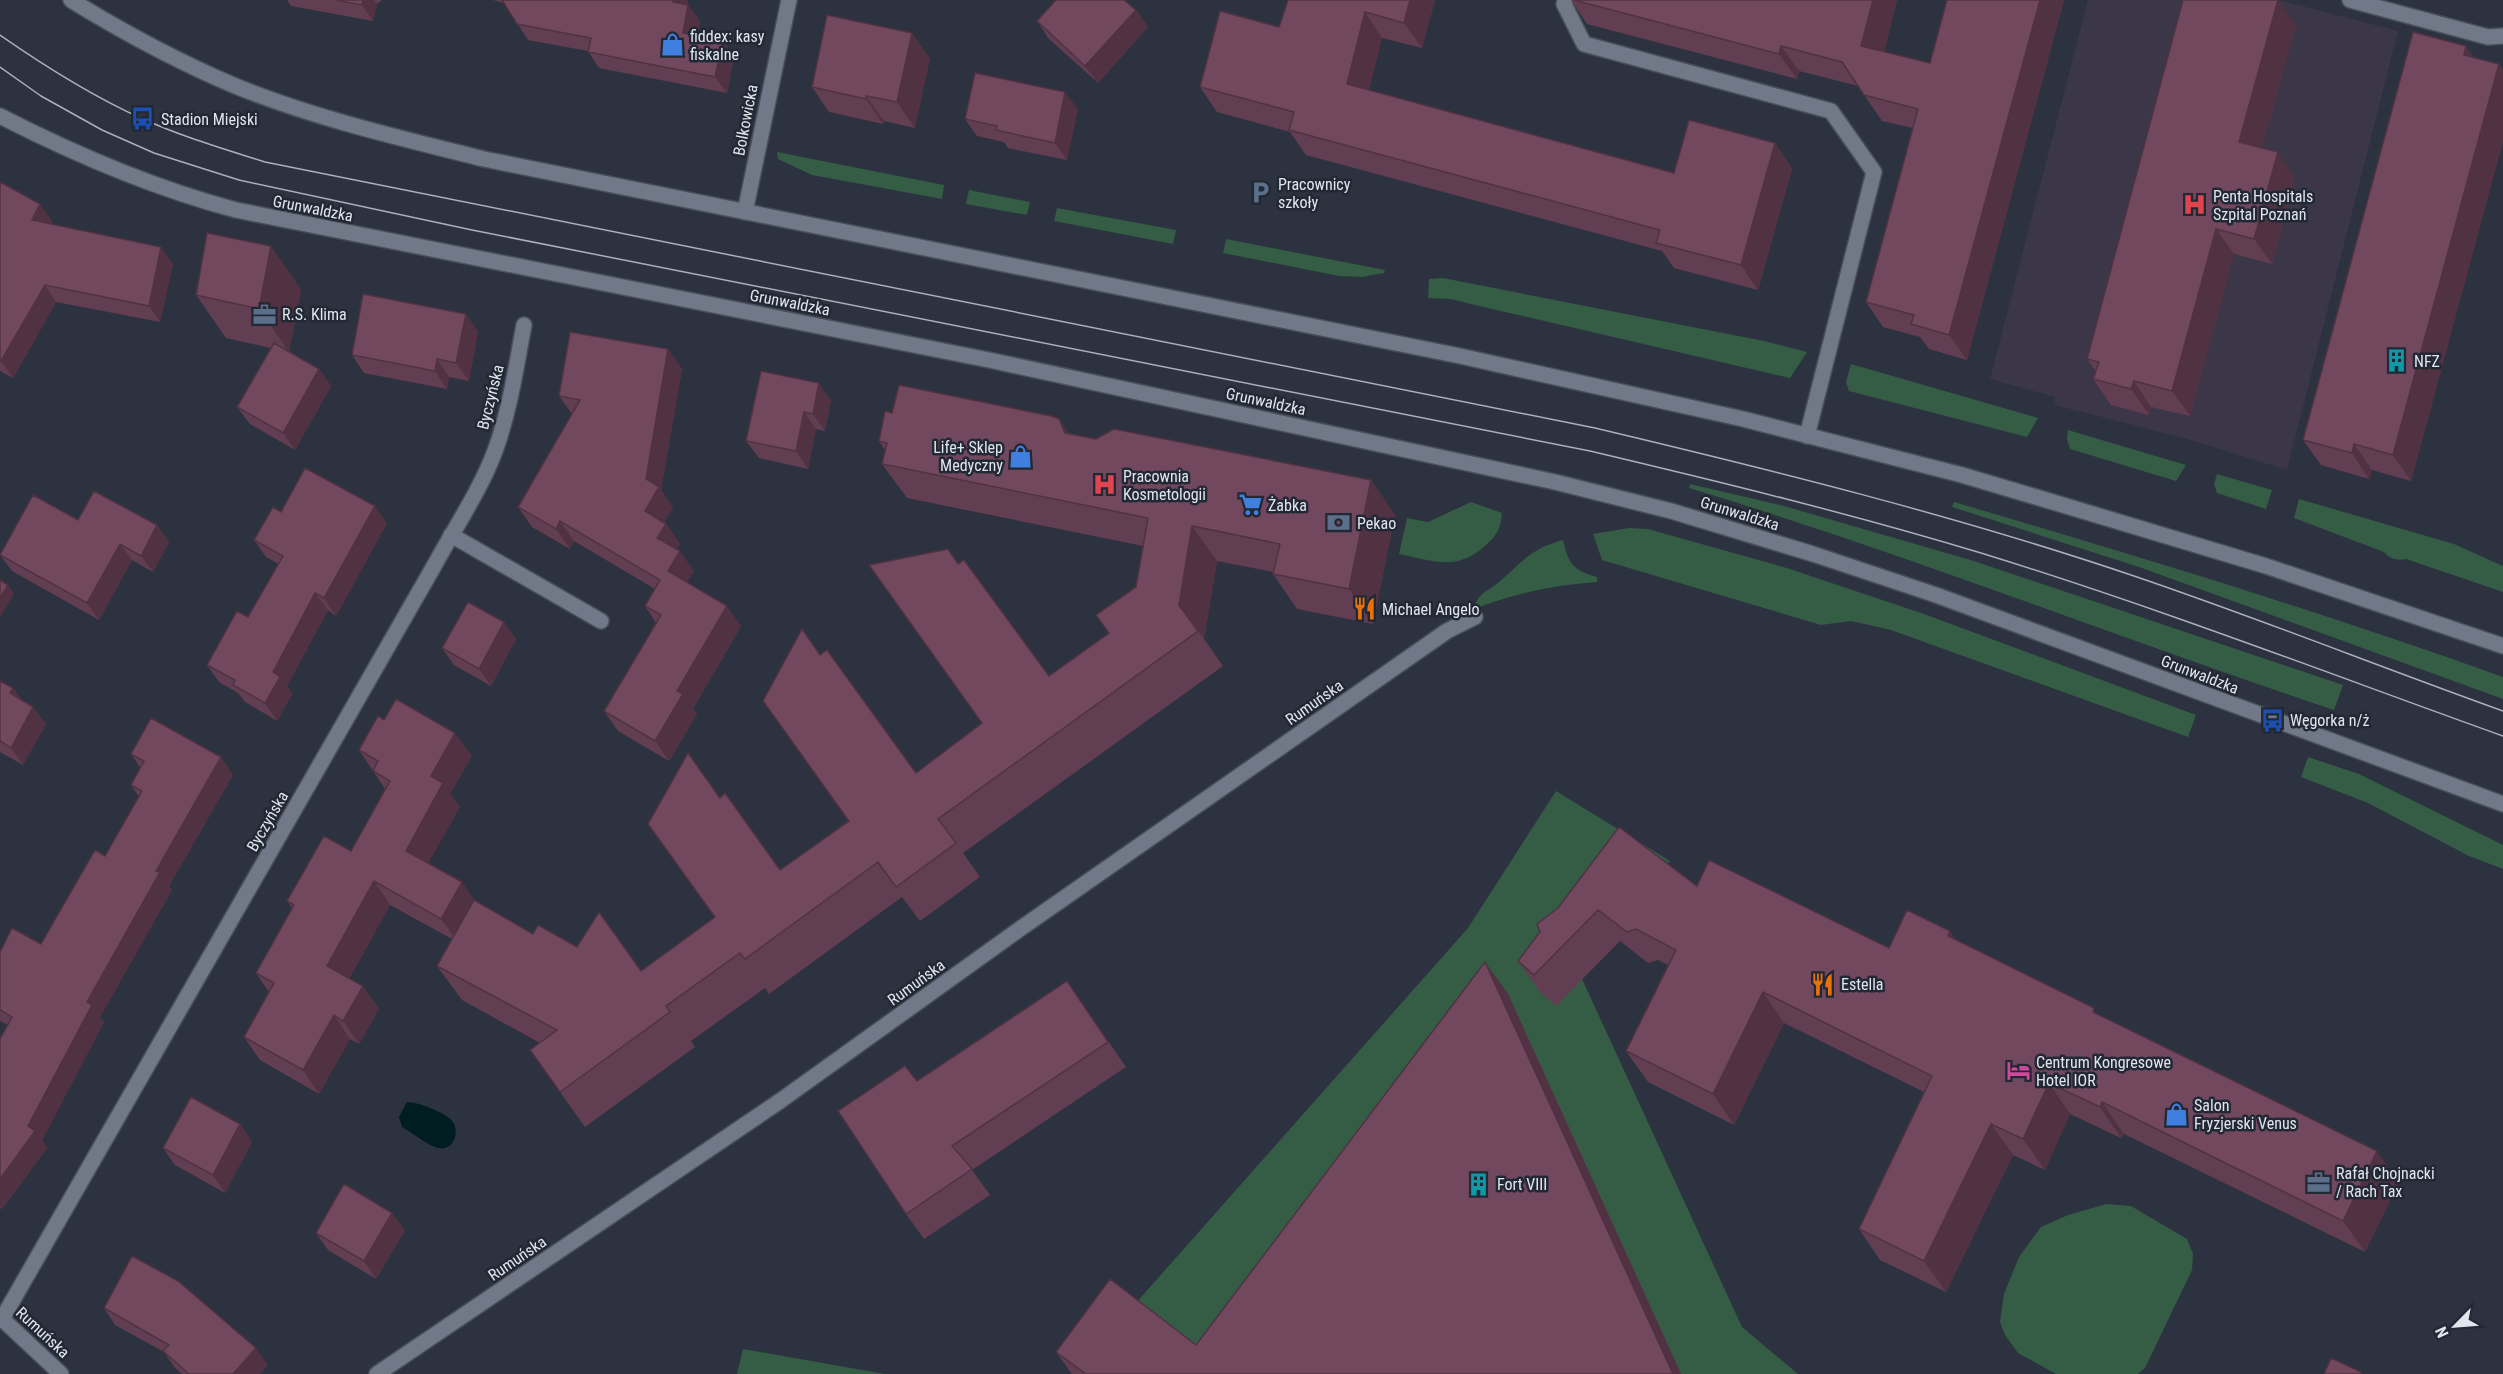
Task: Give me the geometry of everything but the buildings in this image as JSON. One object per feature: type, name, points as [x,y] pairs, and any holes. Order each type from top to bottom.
[{"type":"street","points":[[71,0],[158,51],[233,85],[394,137],[484,159],[1460,356],[1807,436],[1962,475],[2080,510],[2266,566],[2503,645]]},
{"type":"street","name":"Bolkowicka","points":[[745,212],[789,0]]},
{"type":"street","points":[[1565,0],[1564,4],[1584,44],[1831,111],[1874,172],[1807,436]]},
{"type":"street","points":[[2350,0],[2495,36]]},
{"type":"street","name":"Grunwaldzka","points":[[0,116],[98,164],[201,201],[236,210],[989,360],[1556,482],[1671,511],[1813,554],[1935,596],[2503,804]]},
{"type":"street","name":"Byczyńska","points":[[1,1318],[451,535],[494,453],[508,410],[524,325]]},
{"type":"street","points":[[451,535],[601,621]]},
{"type":"street","name":"Rumuńska","points":[[377,1374],[771,1107],[1017,931],[1428,644],[1475,617]]},
{"type":"street","name":"Rumuńska","points":[[1,1318],[61,1374]]},
{"type":"shaded area","name":"Penta Hospitals Szpital Poznań","points":[[2088,0],[2279,0],[2398,31],[2287,470],[2184,438],[2054,405],[2055,397],[1990,379]]},
{"type":"shaded area","points":[[407,1102],[432,1109],[453,1122],[455,1136],[448,1147],[435,1147],[402,1127],[399,1117]]},
{"type":"green space","points":[[777,152],[944,185],[942,199],[812,175],[778,159]]},
{"type":"green space","points":[[969,190],[1030,202],[1027,215],[966,204]]},
{"type":"green space","points":[[1057,208],[1176,230],[1173,244],[1054,221]]},
{"type":"green space","points":[[1226,239],[1385,270],[1384,273],[1362,277],[1339,276],[1223,253]]},
{"type":"green space","points":[[1443,278],[1764,341],[1807,352],[1790,378],[1451,299],[1428,298],[1429,279]]},
{"type":"green space","points":[[1851,364],[2038,418],[2027,437],[1849,391],[1846,382]]},
{"type":"green space","points":[[2068,430],[2186,465],[2176,481],[2070,449],[2067,439]]},
{"type":"green space","points":[[2217,474],[2272,490],[2266,509],[2217,493],[2214,484]]},
{"type":"green space","points":[[1690,484],[1784,506],[1974,561],[2343,685],[2334,710],[1851,540],[1689,488]]},
{"type":"green space","points":[[2299,499],[2454,544],[2503,566],[2503,592],[2406,559],[2394,559],[2384,552],[2294,518]]},
{"type":"green space","points":[[1471,502],[1502,513],[1496,535],[1475,553],[1455,562],[1434,561],[1399,554],[1407,518],[1428,522]]},
{"type":"green space","points":[[1954,502],[2230,585],[2503,677],[2503,699],[2139,567],[1952,507]]},
{"type":"green space","points":[[1629,528],[1648,529],[1787,568],[1924,614],[2196,715],[2188,737],[1891,630],[1851,621],[1821,625],[1602,560],[1593,534]]},
{"type":"green space","points":[[1563,540],[1567,555],[1573,565],[1582,572],[1597,577],[1597,582],[1533,591],[1472,610],[1481,595],[1528,556],[1543,547]]},
{"type":"green space","points":[[2308,757],[2359,774],[2503,845],[2503,869],[2469,856],[2368,803],[2301,777]]},
{"type":"green space","points":[[1556,791],[1670,861],[1577,968],[1742,1327],[1798,1374],[1073,1374],[1468,928]]},
{"type":"green space","points":[[2106,1204],[2131,1206],[2187,1239],[2193,1254],[2192,1270],[2145,1368],[2138,1374],[2056,1374],[2018,1353],[2005,1335],[2000,1322],[2004,1294],[2019,1257],[2041,1227],[2068,1215]]},
{"type":"green space","points":[[743,1349],[885,1374],[737,1374]]},
{"type":"tram line","points":[[0,35],[70,80],[124,110],[188,137],[265,162],[1595,428],[1731,461],[1933,514],[2067,554],[2227,609],[2503,711]]},
{"type":"tram line","points":[[0,67],[41,96],[102,130],[154,153],[239,180],[472,230],[1590,451],[1786,499],[1884,525],[2047,574],[2178,618],[2503,736]]},
{"type":"place","name":"fiddex: kasy fiskalne","points":[[672,45]]},
{"type":"place","name":"Stadion Miejski","points":[[143,119]]},
{"type":"place","name":"Pracownicy szkoły","points":[[1260,193]]},
{"type":"place","name":"Penta Hospitals Szpital Poznań","points":[[2195,205]]},
{"type":"place","name":"R.S. Klima","points":[[264,314]]},
{"type":"place","name":"NFZ","points":[[2396,361]]},
{"type":"place","name":"Life+ Sklep Medyczny","points":[[1021,456]]},
{"type":"place","name":"Pracownia Kosmetologii","points":[[1105,485]]},
{"type":"place","name":"Żabka","points":[[1250,505]]},
{"type":"place","name":"Pekao","points":[[1339,523]]},
{"type":"place","name":"Michael Angelo","points":[[1364,609]]},
{"type":"place","name":"Węgorka n/ż","points":[[2272,720]]},
{"type":"place","name":"Estella","points":[[1823,984]]},
{"type":"place","name":"Centrum Kongresowe Hotel IOR","points":[[2018,1071]]},
{"type":"place","name":"Salon Fryzjerski Venus","points":[[2176,1114]]},
{"type":"place","name":"Rafał Chojnacki / Rach Tax","points":[[2318,1182]]},
{"type":"place","name":"Fort VIII","points":[[1479,1184]]}]
